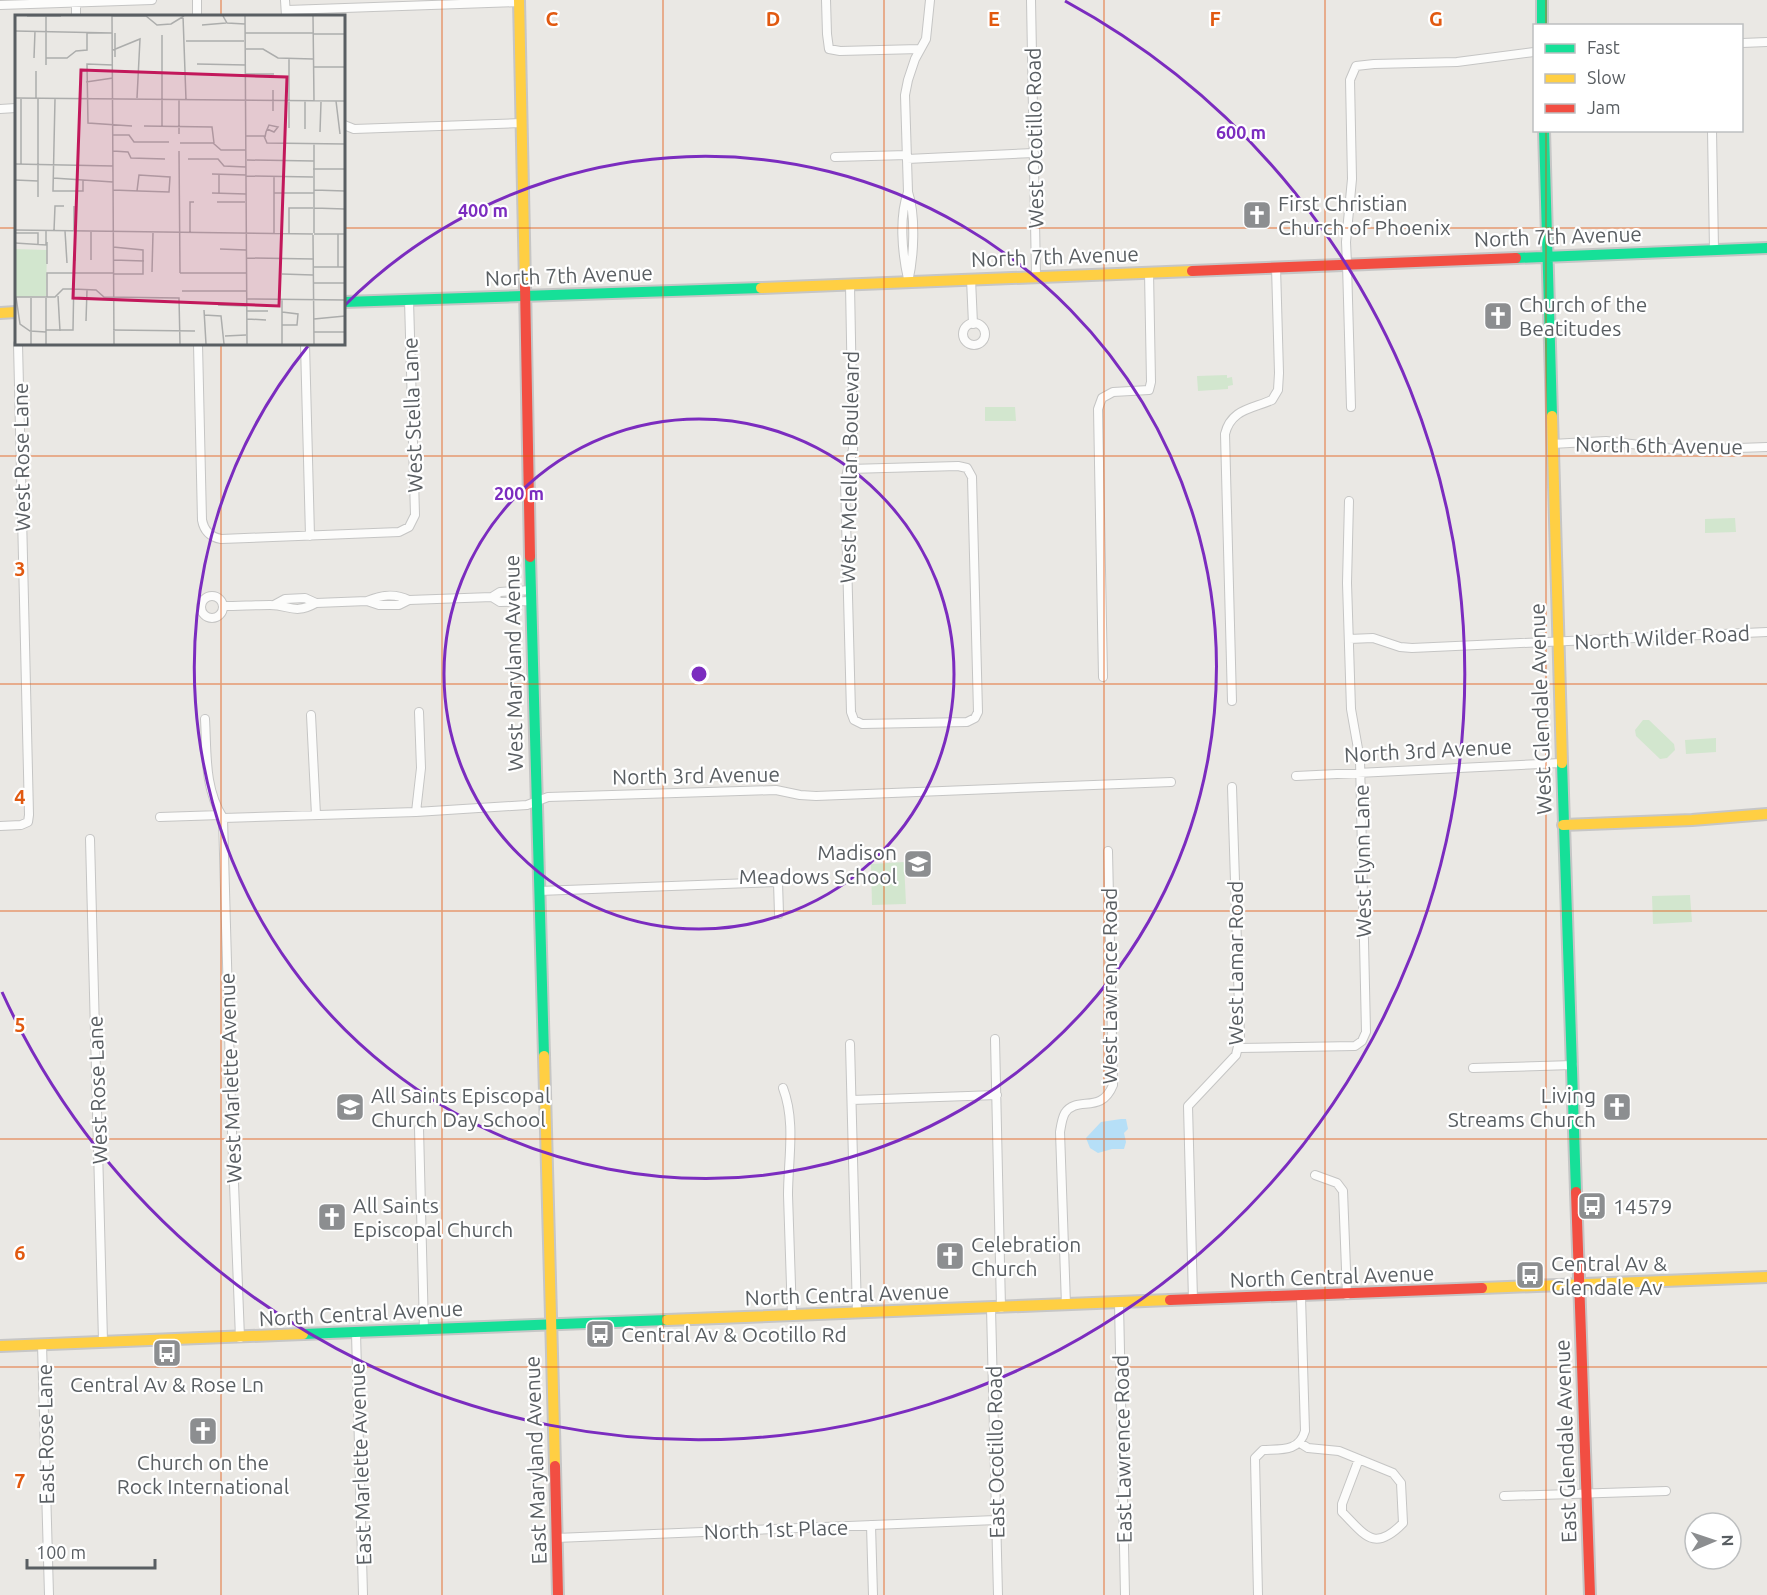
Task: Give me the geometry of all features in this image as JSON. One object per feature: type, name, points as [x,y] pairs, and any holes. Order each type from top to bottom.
[{"type":"main road","points":[[1542,0],[1542,24]]},
{"type":"main road","name":"West Maryland Avenue","points":[[519,1],[531,596],[550,1324]]},
{"type":"main road","name":"West Glendale Avenue","points":[[1544,132],[1561,764],[1579,1286]]},
{"type":"main road","name":"North 7th Avenue","points":[[345,302],[850,285],[1767,248]]},
{"type":"main road","points":[[0,313],[15,312]]},
{"type":"main road","points":[[1563,825],[1692,820],[1767,814]]},
{"type":"main road","name":"North Central Avenue","points":[[0,1346],[1301,1297],[1767,1277]]},
{"type":"main road","name":"East Glendale Avenue","points":[[1579,1286],[1590,1595]]},
{"type":"main road","name":"East Maryland Avenue","points":[[550,1324],[558,1595]]},
{"type":"street","points":[[0,4],[152,0]]},
{"type":"street","points":[[285,0],[287,13],[519,1]]},
{"type":"street","points":[[826,0],[830,49],[840,51],[920,49]]},
{"type":"street","points":[[908,282],[904,260],[903,204],[908,192],[905,94],[908,80],[926,39],[930,0]]},
{"type":"street","name":"West Ocotillo Road","points":[[1031,0],[1036,276]]},
{"type":"street","points":[[1743,43],[1767,42]]},
{"type":"street","points":[[1351,407],[1346,242],[1352,179],[1350,80],[1356,66],[1457,62],[1533,52]]},
{"type":"street","points":[[0,109],[15,108]]},
{"type":"street","points":[[345,125],[354,129],[522,123]]},
{"type":"street","points":[[345,134],[354,129]]},
{"type":"street","points":[[1712,132],[1714,250]]},
{"type":"street","points":[[835,157],[1034,153]]},
{"type":"street","points":[[1232,701],[1225,434],[1229,422],[1235,415],[1272,400],[1278,390],[1276,267]]},
{"type":"street","points":[[1103,677],[1098,409],[1102,398],[1113,392],[1149,390],[1151,382],[1149,272]]},
{"type":"street","points":[[971,279],[973,324]]},
{"type":"street","name":"West Mclellan Boulevard","points":[[849,469],[958,466],[967,468],[972,477],[978,712],[975,718],[968,722],[862,724],[854,720],[851,712],[845,481],[853,449],[850,285]]},
{"type":"street","name":"West Stella Lane","points":[[310,536],[396,533],[407,528],[415,515],[409,300]]},
{"type":"street","name":"West Rose Lane","points":[[0,826],[21,825],[28,822],[29,815],[18,345]]},
{"type":"street","points":[[198,345],[202,523],[211,536],[221,539],[310,536],[305,345]]},
{"type":"street","name":"North 6th Avenue","points":[[1552,444],[1606,441],[1694,450],[1767,447]]},
{"type":"street","name":"West Flynn Lane","points":[[1239,1048],[1355,1046],[1362,1041],[1366,1032],[1359,747],[1351,709],[1349,501]]},
{"type":"street","points":[[223,606],[274,605],[288,609],[306,608],[316,603],[367,601],[379,605],[399,604],[409,600],[492,597],[500,602],[531,596]]},
{"type":"street","name":"North Wilder Road","points":[[1349,639],[1373,638],[1400,647],[1412,648],[1767,632]]},
{"type":"street","points":[[416,812],[422,768],[419,712]]},
{"type":"street","points":[[311,715],[316,815]]},
{"type":"street","points":[[205,719],[209,784],[214,802],[222,816]]},
{"type":"street","name":"North 3rd Avenue","points":[[1296,776],[1561,764]]},
{"type":"street","name":"North 3rd Avenue","points":[[160,817],[416,812],[527,805],[548,797],[776,790],[806,796],[1171,782]]},
{"type":"street","name":"West Lamar Road","points":[[1193,1300],[1188,1106],[1233,1059],[1239,1048],[1232,787]]},
{"type":"street","name":"West Marlette Avenue","points":[[222,816],[240,1338]]},
{"type":"street","name":"West Rose Lane","points":[[90,839],[103,1341]]},
{"type":"street","name":"West Lawrence Road","points":[[1066,1305],[1060,1132],[1065,1113],[1072,1107],[1105,1099],[1113,1085],[1108,851]]},
{"type":"street","points":[[539,891],[778,882],[779,914]]},
{"type":"street","points":[[995,1039],[996,1308]]},
{"type":"street","points":[[850,1044],[857,1313]]},
{"type":"street","points":[[1473,1068],[1573,1065]]},
{"type":"street","points":[[783,1088],[787,1101],[790,1133],[788,1192],[792,1316]]},
{"type":"street","points":[[852,1100],[997,1095]]},
{"type":"street","points":[[419,1128],[423,1330]]},
{"type":"street","points":[[1315,1174],[1336,1183],[1343,1191],[1347,1295]]},
{"type":"street","points":[[1258,1595],[1254,1459],[1262,1450],[1288,1449],[1300,1443],[1305,1428],[1301,1297]]},
{"type":"street","name":"East Lawrence Road","points":[[1119,1303],[1125,1595]]},
{"type":"street","name":"East Ocotillo Road","points":[[996,1308],[998,1595]]},
{"type":"street","name":"East Marlette Avenue","points":[[356,1333],[363,1595]]},
{"type":"street","name":"East Rose Lane","points":[[42,1344],[49,1595]]},
{"type":"street","points":[[1300,1443],[1308,1448],[1339,1451],[1359,1459],[1393,1473],[1401,1483],[1403,1523],[1382,1540],[1373,1540],[1365,1536],[1342,1512],[1342,1504],[1359,1459]]},
{"type":"street","points":[[1504,1496],[1666,1491]]},
{"type":"street","name":"North 1st Place","points":[[556,1538],[996,1520]]},
{"type":"street","points":[[871,1525],[873,1595]]},
{"type":"green space","points":[[1227,375],[1227,378],[1232,377],[1233,385],[1228,386],[1228,389],[1198,391],[1197,376]]},
{"type":"green space","points":[[985,407],[1015,407],[1016,421],[985,421]]},
{"type":"green space","points":[[1735,518],[1736,532],[1705,533],[1705,519]]},
{"type":"green space","points":[[1643,720],[1649,720],[1674,744],[1675,750],[1667,758],[1660,759],[1636,736],[1635,730]]},
{"type":"green space","points":[[1716,738],[1716,752],[1686,754],[1685,740]]},
{"type":"green space","points":[[904,862],[906,904],[872,905],[871,864]]},
{"type":"green space","points":[[1690,895],[1692,922],[1653,924],[1652,896]]},
{"type":"water","points":[[1126,1119],[1128,1129],[1124,1133],[1126,1142],[1124,1149],[1112,1149],[1098,1153],[1090,1148],[1086,1138],[1101,1122]]},
{"type":"traffic: fast","points":[[1542,0],[1542,24]]},
{"type":"traffic: fast","points":[[1544,132],[1552,416]]},
{"type":"traffic: fast","points":[[1516,258],[1767,248]]},
{"type":"traffic: fast","points":[[345,302],[761,288]]},
{"type":"traffic: fast","points":[[530,557],[544,1056]]},
{"type":"traffic: fast","points":[[1562,763],[1576,1192]]},
{"type":"traffic: fast","points":[[303,1334],[667,1320]]},
{"type":"traffic: slow","points":[[519,0],[525,285]]},
{"type":"traffic: slow","points":[[761,288],[1192,271]]},
{"type":"traffic: slow","points":[[0,313],[15,312]]},
{"type":"traffic: slow","points":[[1552,416],[1562,763]]},
{"type":"traffic: slow","points":[[1563,825],[1692,820],[1767,814]]},
{"type":"traffic: slow","points":[[544,1056],[555,1466]]},
{"type":"traffic: slow","points":[[1482,1288],[1767,1277]]},
{"type":"traffic: slow","points":[[667,1320],[1170,1300]]},
{"type":"traffic: slow","points":[[0,1346],[303,1334]]},
{"type":"traffic: jam","points":[[1192,271],[1516,258]]},
{"type":"traffic: jam","points":[[525,285],[530,557]]},
{"type":"traffic: jam","points":[[1576,1192],[1590,1595]]},
{"type":"traffic: jam","points":[[1170,1300],[1482,1288]]},
{"type":"traffic: jam","points":[[555,1466],[558,1595]]},
{"type":"place","name":"First Christian Church of Phoenix","points":[[1257,215]]},
{"type":"place","name":"Church of the Beatitudes","points":[[1498,316]]},
{"type":"place","name":"Madison Meadows School","points":[[918,864]]},
{"type":"place","name":"All Saints Episcopal Church Day School","points":[[350,1107]]},
{"type":"place","name":"Living Streams Church","points":[[1617,1107]]},
{"type":"place","name":"14579","points":[[1592,1206]]},
{"type":"place","name":"All Saints Episcopal Church","points":[[332,1217]]},
{"type":"place","name":"Celebration Church","points":[[950,1256]]},
{"type":"place","name":"Central Av & Glendale Av","points":[[1530,1275]]},
{"type":"place","name":"Central Av & Ocotillo Rd","points":[[600,1334]]},
{"type":"place","name":"Central Av & Rose Ln","points":[[167,1353]]},
{"type":"place","name":"Church on the Rock International","points":[[203,1431]]}]
